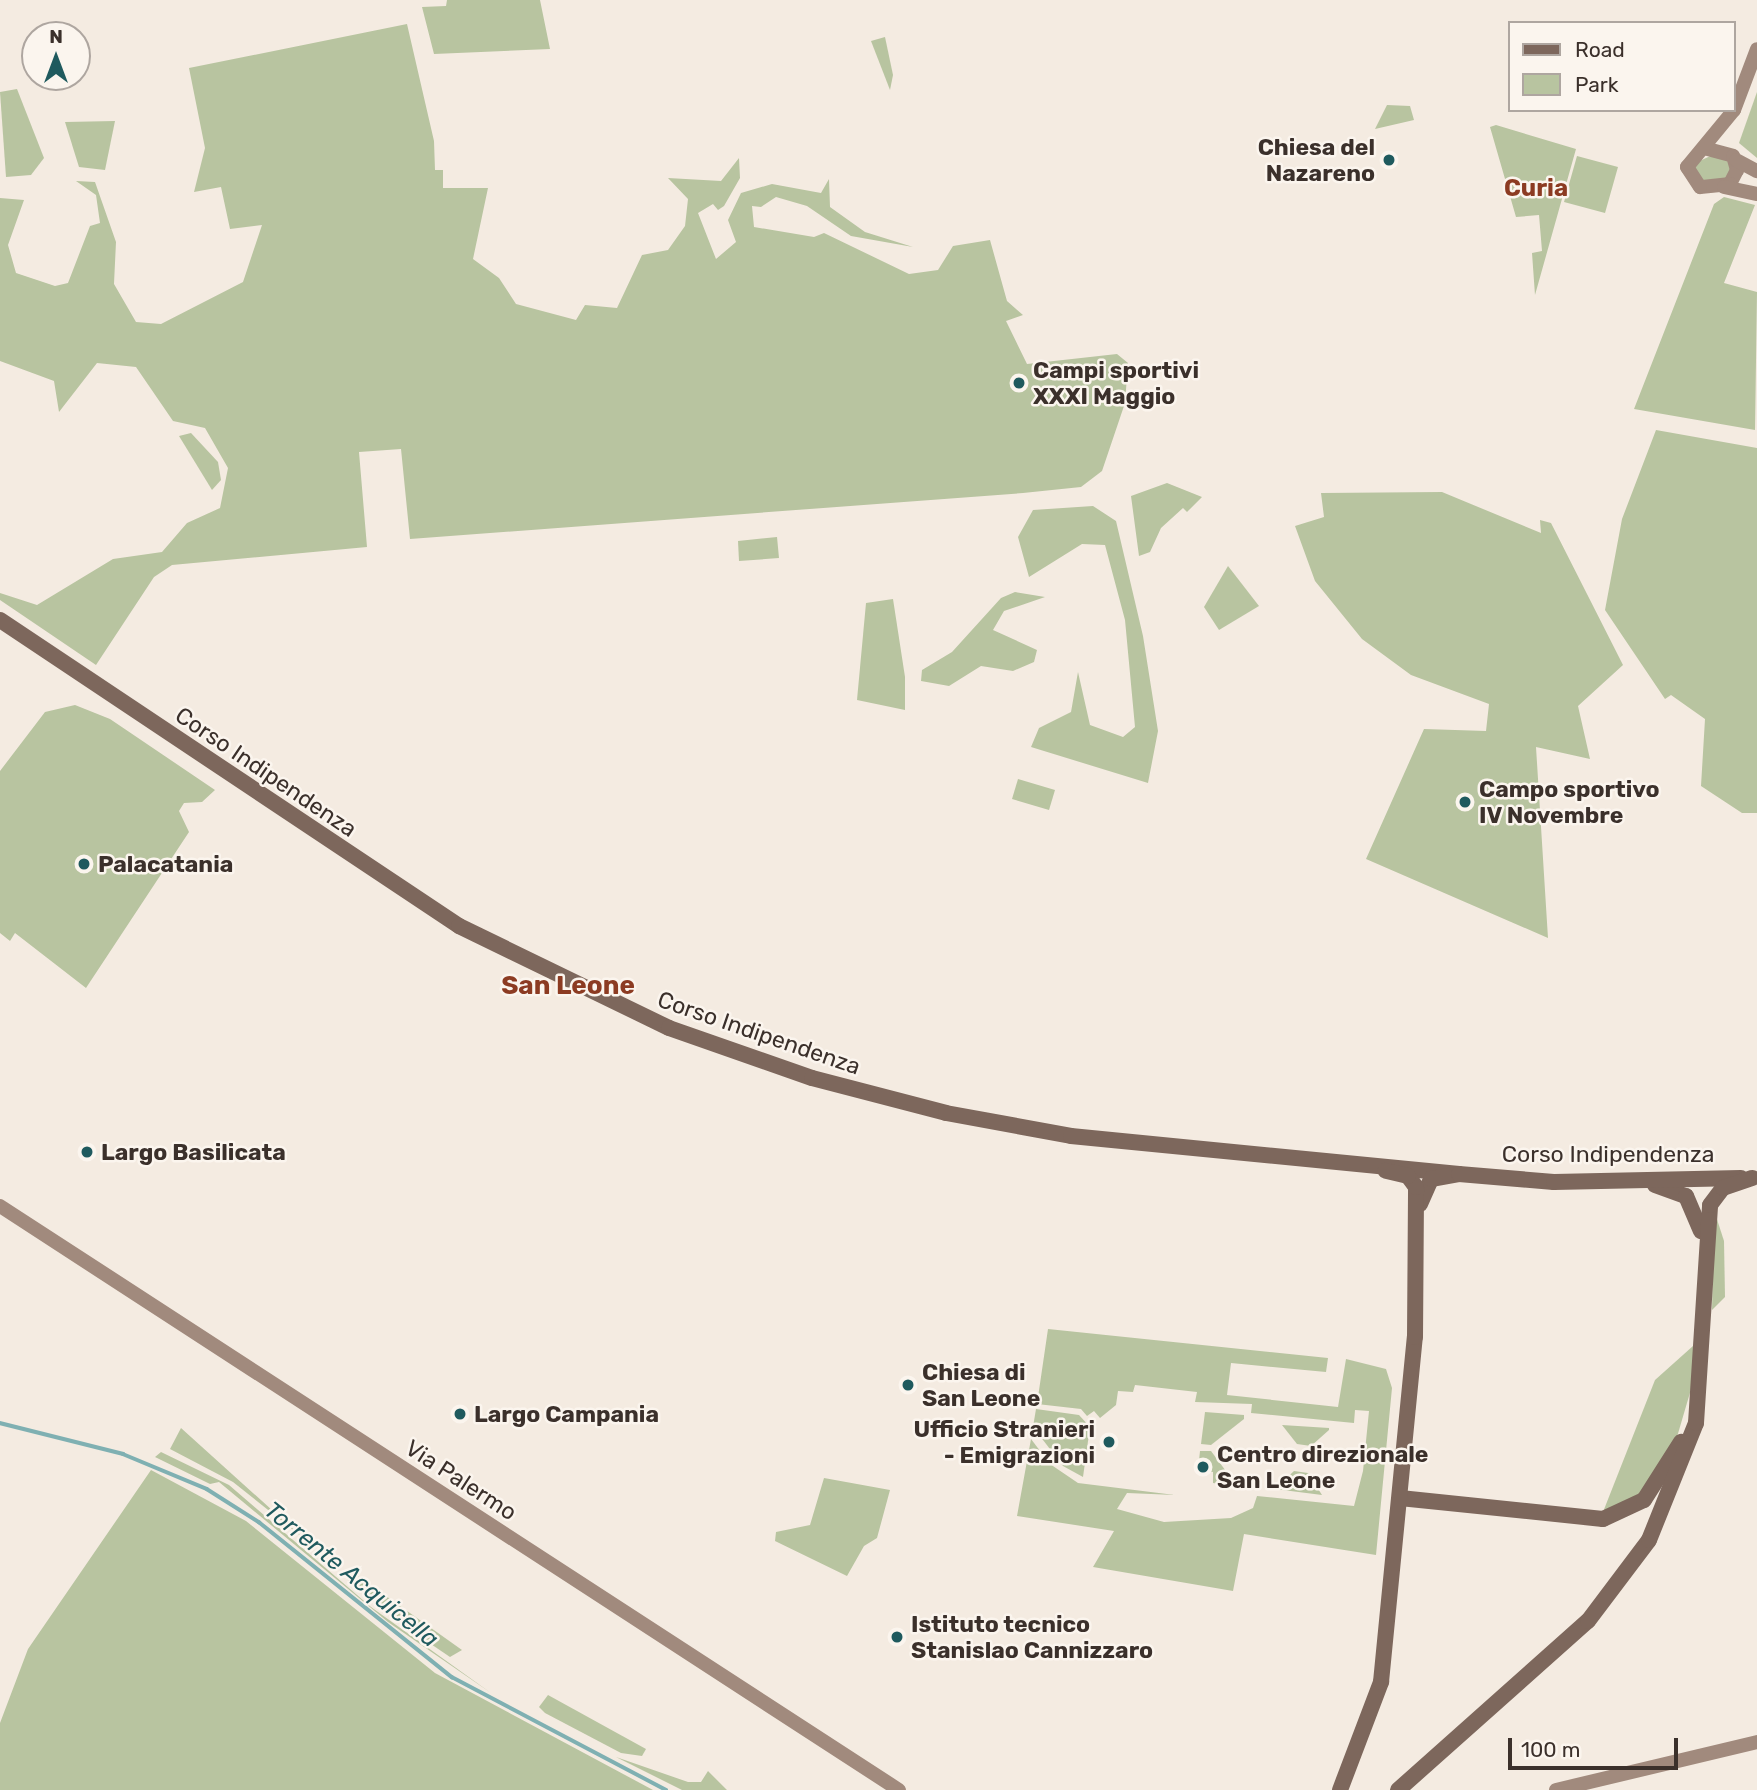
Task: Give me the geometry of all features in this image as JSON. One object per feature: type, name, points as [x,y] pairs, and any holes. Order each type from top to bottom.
[{"type":"main road","points":[[1736,106],[1757,49]]},
{"type":"main road","points":[[1733,112],[1704,148],[1691,157],[1688,176],[1700,187],[1724,187],[1757,194]]},
{"type":"main road","points":[[1724,187],[1736,174],[1735,112]]},
{"type":"main road","points":[[1704,148],[1735,158],[1757,171]]},
{"type":"main road","name":"Corso Indipendenza","points":[[0,620],[459,926],[669,1028],[812,1078],[946,1114],[1071,1136],[1459,1174],[1632,1181],[1755,1178]]},
{"type":"main road","points":[[1359,1165],[1408,1176],[1418,1214]]},
{"type":"main road","points":[[1340,1790],[1375,1707],[1387,1642],[1418,1214],[1427,1184],[1459,1174]]},
{"type":"main road","points":[[1398,1790],[1588,1621],[1636,1561],[1672,1495],[1701,1383],[1706,1257],[1714,1197],[1755,1178]]},
{"type":"main road","points":[[1632,1181],[1686,1196],[1700,1222],[1706,1257]]},
{"type":"main road","name":"Via Palermo","points":[[0,1206],[899,1790]]},
{"type":"main road","points":[[1399,1499],[1590,1520],[1629,1510],[1659,1482],[1701,1383]]},
{"type":"main road","points":[[1556,1790],[1757,1742]]},
{"type":"green space","points":[[447,0],[540,0],[550,49],[434,54],[422,7],[446,6]]},
{"type":"green space","points":[[407,24],[434,141],[435,170],[443,170],[443,188],[488,188],[473,259],[499,278],[516,304],[576,320],[585,305],[617,308],[642,255],[668,250],[685,226],[688,199],[668,178],[721,181],[739,158],[740,178],[724,206],[718,210],[713,204],[698,213],[716,259],[736,242],[728,220],[741,193],[772,184],[821,193],[829,179],[830,207],[865,232],[913,247],[851,236],[807,206],[776,197],[761,207],[752,206],[754,227],[814,237],[824,233],[909,274],[938,270],[953,246],[990,240],[1007,301],[1023,315],[1006,321],[1027,364],[1117,354],[1128,363],[1125,403],[1102,471],[1081,487],[1023,493],[410,539],[401,449],[359,452],[367,547],[172,565],[154,577],[96,665],[0,600],[0,593],[37,605],[113,559],[162,552],[187,523],[220,508],[228,468],[205,428],[173,421],[136,367],[97,363],[59,412],[54,381],[0,361],[0,198],[24,200],[8,245],[16,273],[55,286],[68,283],[90,226],[100,223],[96,195],[76,181],[95,182],[116,242],[114,284],[136,322],[161,324],[243,282],[262,225],[230,229],[221,187],[194,192],[205,148],[189,68]]},
{"type":"green space","points":[[885,37],[893,75],[890,90],[871,41]]},
{"type":"green space","points":[[17,89],[44,158],[31,175],[6,177],[0,92]]},
{"type":"green space","points":[[1757,92],[1757,158],[1739,143]]},
{"type":"green space","points":[[1387,105],[1410,106],[1414,120],[1375,129]]},
{"type":"green space","points":[[115,121],[105,170],[79,167],[65,122]]},
{"type":"green space","points":[[1496,125],[1576,149],[1535,295],[1532,253],[1542,251],[1539,215],[1516,217],[1490,127]]},
{"type":"green space","points":[[1717,153],[1732,165],[1727,179],[1702,182],[1693,164]]},
{"type":"green space","points":[[1577,156],[1618,167],[1605,213],[1564,202]]},
{"type":"green space","points":[[1724,197],[1755,205],[1724,283],[1757,292],[1755,430],[1634,409],[1714,204]]},
{"type":"green space","points":[[1656,430],[1757,448],[1757,813],[1742,813],[1701,786],[1705,719],[1671,695],[1665,699],[1605,610],[1622,519]]},
{"type":"green space","points":[[191,433],[218,462],[221,480],[212,490],[179,436]]},
{"type":"green space","points":[[1167,483],[1202,497],[1187,512],[1183,508],[1161,528],[1150,552],[1139,556],[1131,496]]},
{"type":"green space","points":[[1442,492],[1541,533],[1540,520],[1551,523],[1623,665],[1578,706],[1590,759],[1536,747],[1548,938],[1366,859],[1424,729],[1486,731],[1489,704],[1411,675],[1362,639],[1315,581],[1295,526],[1324,517],[1321,493]]},
{"type":"green space","points":[[1093,506],[1116,521],[1143,636],[1158,731],[1148,783],[1031,747],[1039,728],[1071,712],[1078,672],[1090,725],[1123,737],[1135,727],[1125,620],[1105,545],[1082,544],[1029,577],[1018,537],[1033,510]]},
{"type":"green space","points":[[777,537],[779,558],[739,561],[738,541]]},
{"type":"green space","points":[[1228,566],[1259,606],[1219,630],[1204,607]]},
{"type":"green space","points":[[1015,592],[1045,597],[1004,611],[993,630],[1037,650],[1034,662],[1013,671],[981,666],[949,686],[921,681],[922,670],[952,652],[1001,598]]},
{"type":"green space","points":[[893,599],[905,677],[905,710],[857,700],[866,603]]},
{"type":"green space","name":"Palacatania","points":[[75,705],[110,719],[215,790],[202,802],[184,803],[179,811],[189,832],[86,988],[15,933],[10,941],[0,933],[0,771],[45,712]]},
{"type":"green space","points":[[1018,779],[1055,790],[1049,810],[1012,799]]},
{"type":"green space","points":[[1714,1210],[1724,1241],[1725,1297],[1712,1310]]},
{"type":"green space","points":[[1048,1329],[1328,1358],[1326,1372],[1231,1363],[1227,1395],[1338,1407],[1346,1359],[1386,1369],[1392,1388],[1376,1555],[1244,1534],[1233,1591],[1093,1567],[1114,1531],[1017,1516],[1031,1439],[1050,1464],[1078,1483],[1175,1495],[1127,1493],[1117,1509],[1164,1522],[1231,1518],[1253,1508],[1257,1496],[1354,1506],[1363,1471],[1369,1411],[1355,1410],[1354,1423],[1251,1413],[1252,1404],[1195,1402],[1197,1392],[1135,1385],[1133,1392],[1118,1391],[1116,1405],[1100,1418],[1094,1411],[1087,1416],[1081,1409],[1037,1404]]},
{"type":"green space","points":[[1693,1346],[1694,1379],[1677,1437],[1641,1493],[1603,1512],[1655,1380]]},
{"type":"green space","points":[[1036,1409],[1079,1415],[1090,1427],[1083,1477],[1063,1466],[1033,1427]]},
{"type":"green space","points":[[1205,1412],[1244,1415],[1244,1419],[1211,1445],[1201,1444]]},
{"type":"green space","points":[[1282,1425],[1329,1430],[1311,1446],[1297,1444]]},
{"type":"green space","points":[[181,1428],[307,1541],[233,1482],[170,1449]]},
{"type":"green space","points":[[1200,1451],[1211,1451],[1237,1486],[1213,1483],[1213,1472],[1198,1470]]},
{"type":"green space","points":[[161,1452],[229,1485],[371,1607],[491,1693],[388,1622],[219,1482],[210,1484],[155,1457]]},
{"type":"green space","points":[[151,1470],[246,1521],[435,1673],[653,1790],[0,1790],[0,1723],[28,1649]]},
{"type":"green space","points":[[1294,1471],[1308,1473],[1322,1495],[1275,1489]]},
{"type":"green space","points":[[824,1478],[890,1490],[877,1538],[864,1546],[847,1576],[775,1541],[776,1532],[810,1525]]},
{"type":"green space","points":[[355,1574],[462,1650],[450,1657],[391,1617],[347,1579]]},
{"type":"green space","points":[[548,1695],[646,1749],[642,1756],[621,1753],[545,1713],[539,1707]]},
{"type":"green space","points":[[616,1757],[688,1782],[701,1782],[708,1771],[727,1790],[682,1790]]},
{"type":"waterway","name":"Torrente Acquicella","points":[[0,1423],[123,1454],[207,1489],[259,1522],[452,1677],[666,1790]]},
{"type":"place","name":"Chiesa del Nazareno","points":[[1389,160]]},
{"type":"place","name":"Campi sportivi XXXI Maggio","points":[[1019,383]]},
{"type":"place","name":"Campo sportivo IV Novembre","points":[[1465,802]]},
{"type":"place","name":"Palacatania","points":[[84,864]]},
{"type":"place","name":"Largo Basilicata","points":[[87,1152]]},
{"type":"place","name":"Chiesa di San Leone","points":[[908,1385]]},
{"type":"place","name":"Largo Campania","points":[[460,1414]]},
{"type":"place","name":"Ufficio Stranieri - Emigrazioni","points":[[1109,1442]]},
{"type":"place","name":"Centro direzionale San Leone","points":[[1203,1467]]},
{"type":"place","name":"Istituto tecnico Stanislao Cannizzaro","points":[[897,1637]]},
{"type":"district","name":"Curia","points":[[1536,189]]},
{"type":"district","name":"San Leone","points":[[568,986]]}]
